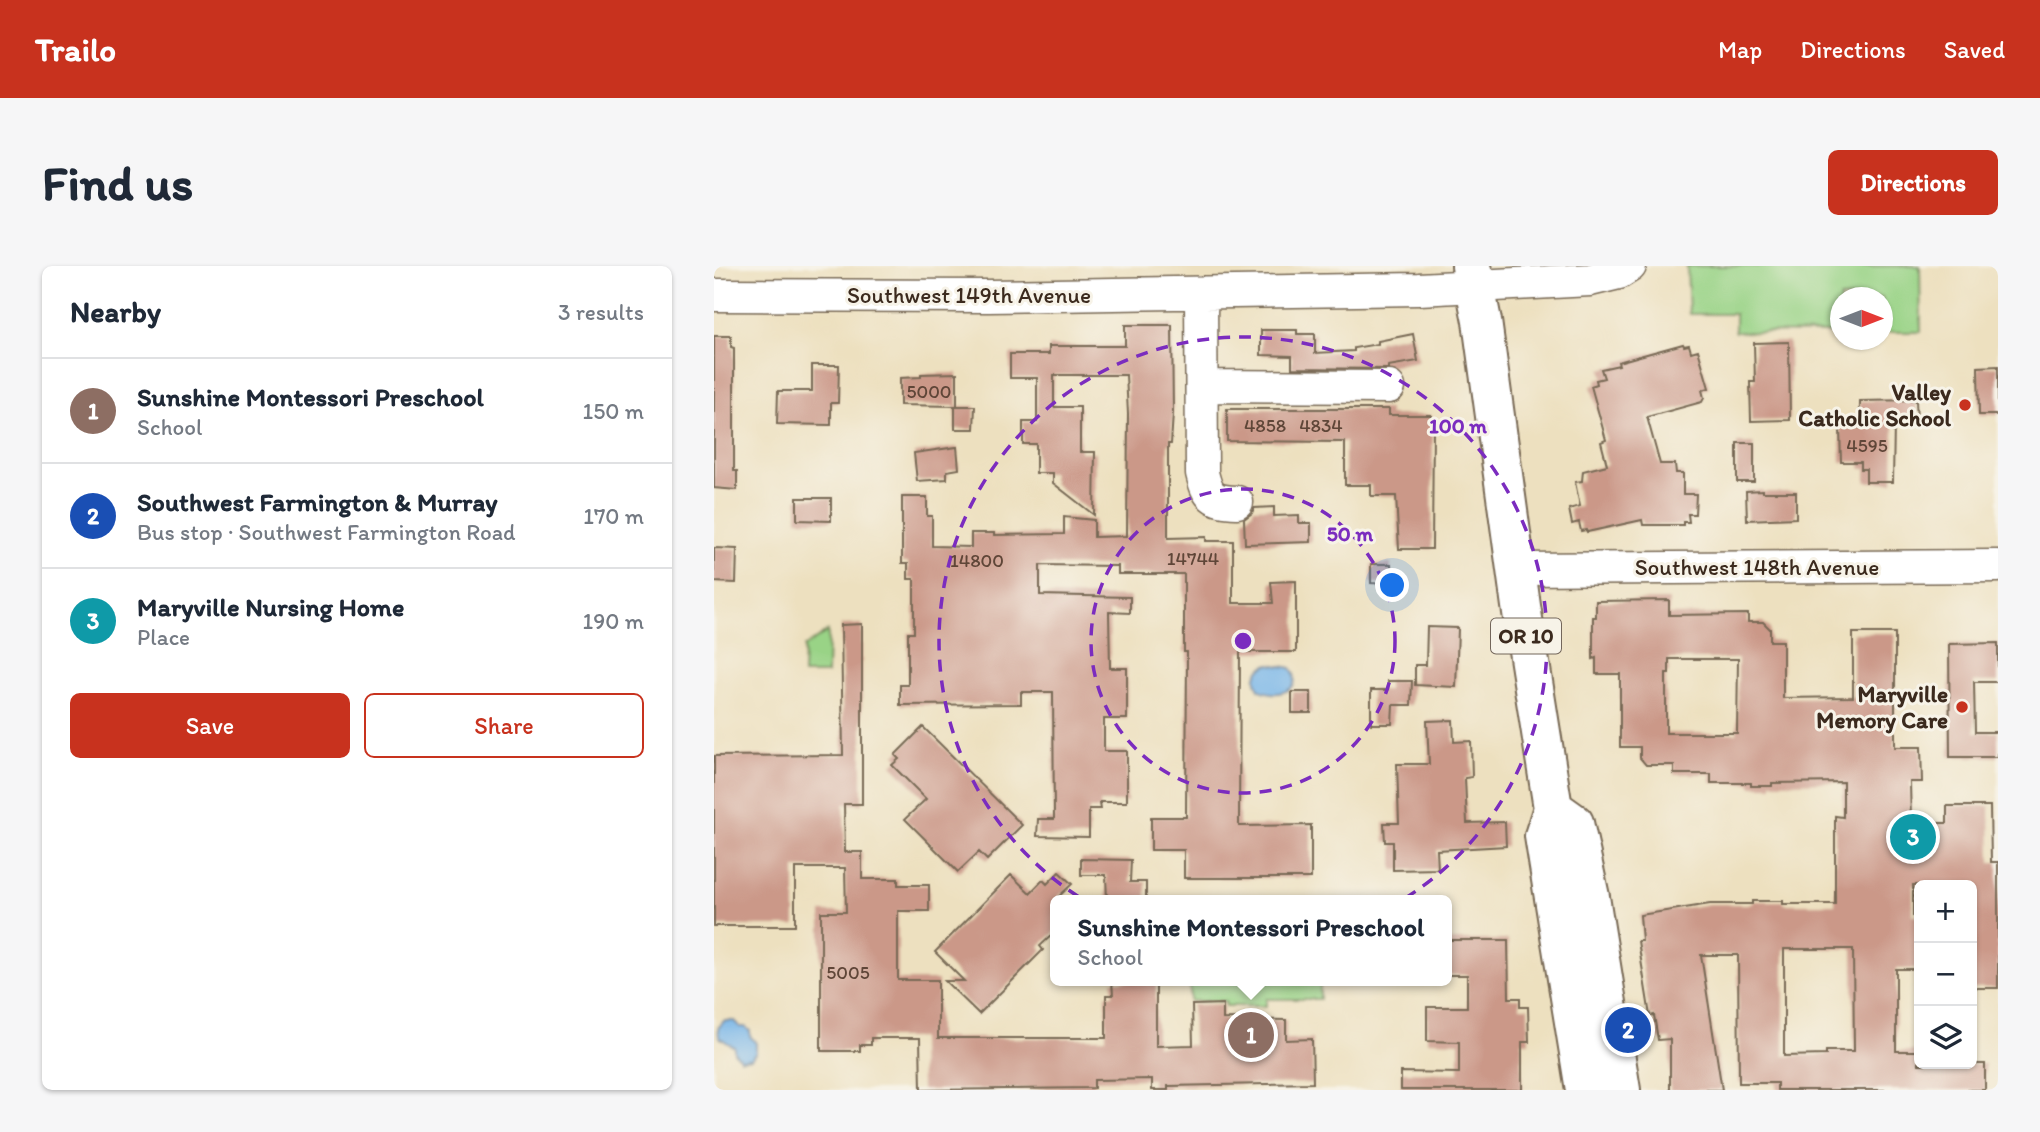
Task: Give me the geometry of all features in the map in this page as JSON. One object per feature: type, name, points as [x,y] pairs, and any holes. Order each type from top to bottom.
[{"type":"main road","name":"OR 10","points":[[1473,276],[1484,334],[1553,808],[1544,836],[1586,1090]]},
{"type":"main road","points":[[1553,808],[1574,823],[1590,897],[1621,1090]]},
{"type":"street","name":"Southwest 149th Avenue","points":[[714,295],[988,296],[1419,289],[1473,276],[1591,280],[1619,273],[1630,266]]},
{"type":"street","points":[[1201,293],[1202,473],[1210,495],[1217,499],[1237,502]]},
{"type":"street","points":[[1203,386],[1389,387]]},
{"type":"street","name":"Southwest 148th Avenue","points":[[1517,569],[1998,566]]},
{"type":"green space","points":[[1687,266],[1920,266],[1921,332],[1893,332],[1893,287],[1830,287],[1830,333],[1735,332],[1735,314],[1689,314]]},
{"type":"green space","points":[[828,631],[827,674],[803,674],[804,647]]},
{"type":"green space","points":[[1190,986],[1320,986],[1320,999],[1266,999],[1266,1006],[1226,1006],[1225,1001],[1190,1001]]},
{"type":"water","points":[[1270,664],[1291,668],[1294,682],[1287,691],[1273,693],[1259,689],[1257,673]]},
{"type":"water","points":[[724,1021],[734,1021],[750,1031],[750,1036],[756,1043],[756,1052],[751,1058],[741,1059],[734,1052],[734,1047],[719,1037],[718,1028]]},
{"type":"building","points":[[1125,325],[1172,325],[1173,413],[1171,444],[1168,444],[1168,538],[1206,537],[1206,541],[1233,541],[1233,603],[1273,603],[1271,582],[1296,581],[1296,652],[1240,652],[1239,826],[1311,825],[1311,878],[1184,878],[1184,850],[1151,850],[1151,817],[1186,817],[1187,652],[1184,652],[1184,574],[1118,574],[1118,566],[1040,565],[1040,595],[1130,597],[1130,613],[1109,612],[1110,668],[1127,668],[1127,719],[1104,719],[1104,751],[1127,751],[1127,802],[1100,802],[1101,809],[1089,809],[1089,837],[1037,836],[1038,819],[1054,819],[1053,692],[1021,692],[1021,704],[900,705],[900,685],[908,685],[908,633],[914,633],[914,579],[908,579],[908,563],[902,563],[902,497],[927,497],[927,516],[932,516],[932,546],[971,547],[971,533],[1064,534],[1064,517],[1094,520],[1094,537],[1127,536],[1126,375],[1054,375],[1054,407],[1080,407],[1080,452],[1095,452],[1094,515],[1053,483],[1053,473],[1036,473],[1036,444],[1023,444],[1023,422],[1037,422],[1037,378],[1010,378],[1010,354],[1049,354],[1049,346],[1125,346]]},
{"type":"building","points":[[1261,330],[1297,330],[1297,334],[1315,334],[1315,353],[1354,351],[1354,348],[1378,344],[1378,341],[1413,334],[1418,361],[1388,366],[1388,369],[1292,368],[1292,356],[1261,355]]},
{"type":"building","points":[[714,336],[731,336],[731,347],[734,348],[734,471],[737,471],[737,490],[714,488]]},
{"type":"building","points":[[1789,342],[1790,420],[1751,421],[1750,382],[1755,382],[1754,343]]},
{"type":"building","points":[[1683,344],[1689,345],[1691,352],[1698,350],[1709,388],[1702,390],[1702,402],[1647,417],[1660,464],[1675,464],[1676,473],[1683,473],[1683,494],[1696,494],[1695,514],[1688,514],[1689,522],[1683,522],[1683,525],[1643,525],[1642,520],[1581,531],[1579,522],[1572,524],[1569,509],[1580,506],[1575,482],[1582,481],[1583,471],[1607,465],[1601,442],[1606,440],[1591,386],[1597,384],[1596,380],[1604,378],[1601,369]]},
{"type":"building","points":[[812,365],[839,365],[838,403],[831,403],[831,425],[777,424],[778,391],[812,391]]},
{"type":"building","points":[[1998,366],[1998,415],[1979,415],[1978,367]]},
{"type":"building","points":[[957,373],[957,406],[975,406],[974,429],[955,429],[955,406],[900,405],[900,378],[921,377],[921,374]]},
{"type":"building","points":[[1916,400],[1917,422],[1894,423],[1893,482],[1866,482],[1866,469],[1861,469],[1861,462],[1841,462],[1840,428],[1860,428],[1860,401]]},
{"type":"building","points":[[1227,409],[1389,409],[1389,415],[1431,415],[1432,549],[1399,549],[1396,496],[1371,496],[1371,485],[1345,485],[1345,442],[1227,441]]},
{"type":"building","points":[[1737,443],[1754,443],[1754,482],[1737,482]]},
{"type":"building","points":[[957,447],[959,469],[947,471],[947,479],[917,481],[914,453]]},
{"type":"building","points":[[1746,491],[1796,492],[1796,518],[1747,520]]},
{"type":"building","points":[[797,498],[831,498],[831,521],[797,520]]},
{"type":"building","points":[[1274,507],[1274,516],[1299,515],[1299,523],[1311,523],[1311,542],[1245,544],[1244,519],[1254,508]]},
{"type":"building","points":[[714,548],[737,549],[736,583],[714,582]]},
{"type":"building","points":[[1371,564],[1391,564],[1391,584],[1371,583]]},
{"type":"building","points":[[1669,600],[1669,615],[1748,614],[1748,622],[1763,622],[1770,629],[1770,641],[1783,641],[1783,698],[1853,697],[1853,633],[1895,633],[1895,747],[1921,747],[1922,782],[1910,782],[1911,823],[1947,823],[1947,806],[1990,806],[1991,862],[1998,862],[1998,988],[1977,988],[1977,880],[1914,880],[1914,969],[1896,969],[1896,1051],[1914,1051],[1914,1069],[1977,1069],[1977,1064],[1985,1064],[1985,1090],[1777,1090],[1777,1083],[1739,1083],[1738,955],[1701,955],[1722,1090],[1670,1090],[1670,1039],[1658,1040],[1654,1015],[1650,1016],[1638,941],[1642,941],[1640,915],[1710,904],[1752,904],[1752,901],[1835,904],[1835,816],[1843,817],[1843,782],[1772,783],[1772,786],[1711,783],[1711,774],[1674,774],[1674,765],[1646,765],[1640,758],[1640,747],[1620,747],[1620,674],[1596,674],[1596,658],[1593,659],[1593,617],[1596,617],[1596,601]],"holes":[[[1669,659],[1738,659],[1737,733],[1666,733],[1666,673],[1669,673]],[[1784,949],[1853,949],[1854,1051],[1784,1056]]]},
{"type":"building","points":[[862,624],[862,804],[844,804],[845,852],[862,852],[862,879],[898,879],[898,885],[929,885],[929,911],[898,911],[898,980],[938,980],[938,1038],[1106,1038],[1106,995],[1113,995],[1112,986],[1156,986],[1156,1046],[1193,1045],[1192,1005],[1223,1004],[1223,1019],[1286,1020],[1286,1040],[1312,1039],[1313,1083],[1168,1086],[1168,1090],[1152,1090],[1152,1079],[1094,1080],[1094,1088],[921,1090],[920,1038],[871,1038],[871,1045],[860,1045],[860,1051],[821,1051],[821,912],[846,912],[845,868],[795,868],[795,926],[714,926],[714,756],[843,755],[841,625]]},
{"type":"building","points":[[1427,627],[1458,628],[1456,687],[1415,685],[1415,665],[1426,665]]},
{"type":"building","name":"Maryville Memory Care","points":[[1998,643],[1998,682],[1974,682],[1975,732],[1998,732],[1998,757],[1950,757],[1949,644]]},
{"type":"building","points":[[1388,681],[1412,681],[1411,705],[1393,705],[1392,724],[1371,724],[1371,690],[1388,690]]},
{"type":"building","points":[[1292,692],[1311,692],[1311,713],[1292,713]]},
{"type":"building","points":[[1453,720],[1454,742],[1471,741],[1472,777],[1465,778],[1467,823],[1505,822],[1506,846],[1437,850],[1438,869],[1393,870],[1393,842],[1385,842],[1384,823],[1399,823],[1397,764],[1429,764],[1427,721]]},
{"type":"building","points":[[923,727],[1022,825],[987,860],[979,852],[958,872],[905,819],[926,799],[892,765],[899,759],[895,755]]},
{"type":"building","points":[[1081,859],[1131,860],[1130,882],[1146,882],[1146,895],[1107,895],[1106,875],[1081,875]]},
{"type":"building","points":[[1059,872],[1072,884],[1060,895],[1050,895],[1050,937],[1040,946],[1043,950],[979,1014],[945,981],[964,981],[935,952],[1011,875],[1030,893],[1043,880],[1047,884]]},
{"type":"building","points":[[1452,940],[1508,940],[1509,998],[1520,998],[1520,1007],[1528,1007],[1529,1042],[1522,1042],[1522,1090],[1401,1090],[1401,1072],[1459,1073],[1459,1042],[1427,1041],[1427,1007],[1467,1007],[1467,975],[1452,975]]},
{"type":"place","name":"Valley Catholic School","points":[[1965,405]]},
{"type":"place","name":"Maryville Memory Care","points":[[1962,707]]},
{"type":"place","name":"Maryville Nursing Home","points":[[1913,837]]},
{"type":"place","name":"Southwest Farmington & Murray","points":[[1628,1030]]},
{"type":"place","name":"Sunshine Montessori Preschool","points":[[1251,1035]]}]
